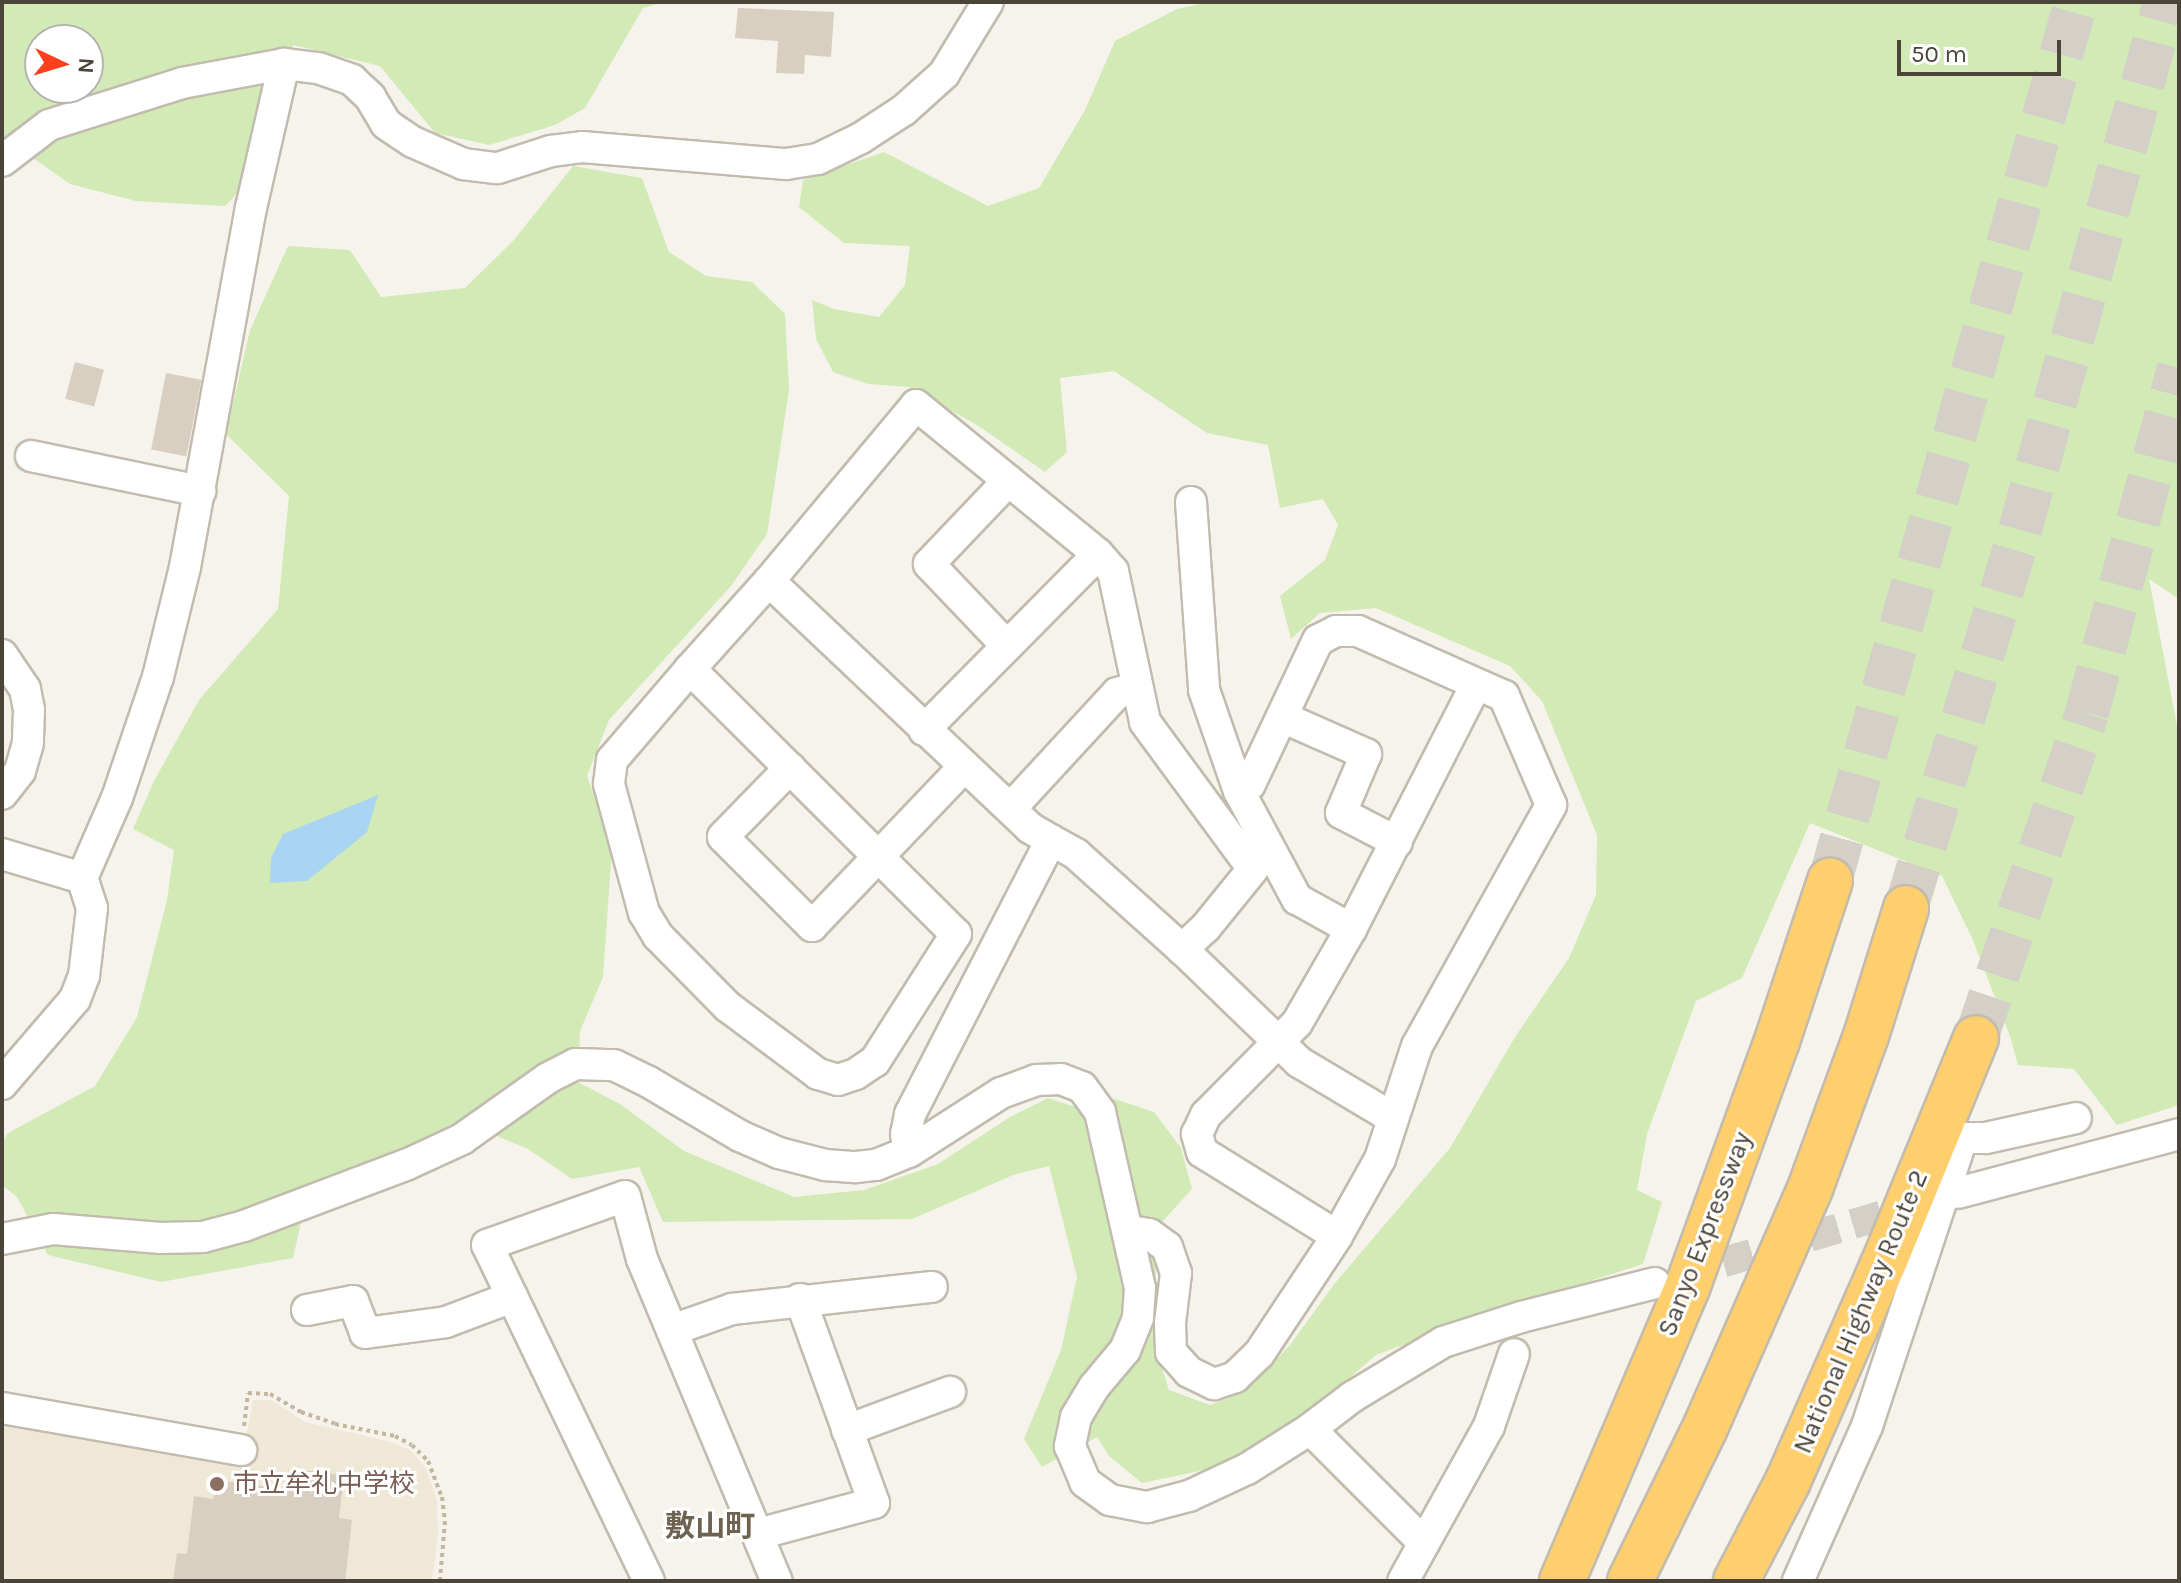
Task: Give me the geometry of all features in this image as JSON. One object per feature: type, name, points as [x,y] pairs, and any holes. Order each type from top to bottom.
[{"type":"highway","name":"Sanyo Expressway","points":[[1562,1581],[1687,1288],[1777,1041],[1830,881]]},
{"type":"highway","points":[[1630,1581],[1705,1428],[1811,1186],[1866,1036],[1906,908]]},
{"type":"highway","name":"National Highway Route 2","points":[[1736,1581],[1788,1481],[1883,1265],[1976,1038]]},
{"type":"street","points":[[2,161],[49,125],[182,83],[284,64],[318,68],[352,80],[370,97],[386,124],[413,142],[463,164],[498,168],[551,151],[582,147],[786,164],[818,159],[861,138],[904,110],[944,74],[988,2]]},
{"type":"street","points":[[2,1084],[75,999],[84,976],[92,908],[82,878],[117,798],[158,677],[200,491],[251,208],[284,64]]},
{"type":"street","points":[[690,669],[956,934],[875,1061],[856,1074],[838,1080],[818,1074],[728,1007],[658,936],[644,913],[609,784],[612,760],[690,669],[769,581],[916,405],[1098,554],[1113,571],[1145,722],[1253,869],[1206,927],[1182,949]]},
{"type":"street","points":[[31,456],[200,491]]},
{"type":"street","points":[[1007,646],[929,564],[1008,481]]},
{"type":"street","points":[[1191,502],[1204,690],[1239,791],[1297,899],[1351,929]]},
{"type":"street","points":[[924,730],[1098,554]]},
{"type":"street","points":[[769,581],[1030,828],[1076,854],[1182,949],[1299,1062],[1393,1118]]},
{"type":"street","points":[[1130,1231],[1149,1234],[1167,1247],[1176,1273],[1170,1323],[1171,1352],[1189,1372],[1214,1384],[1235,1377],[1259,1354],[1337,1236],[1380,1159],[1417,1046],[1551,805],[1504,696],[1358,631],[1336,631],[1318,640],[1250,784],[1239,791]]},
{"type":"street","points":[[2,655],[25,689],[29,710],[28,743],[20,771],[2,794]]},
{"type":"street","points":[[1337,1236],[1202,1152],[1197,1134],[1206,1115],[1297,1023],[1351,929],[1476,685]]},
{"type":"street","points":[[1011,808],[1117,693],[1136,688]]},
{"type":"street","points":[[1282,717],[1366,754],[1341,813],[1397,842]]},
{"type":"street","points":[[790,768],[723,837],[812,926],[965,766]]},
{"type":"street","points":[[909,1152],[906,1134],[910,1114],[1051,840]]},
{"type":"street","points":[[2,854],[82,878]]},
{"type":"street","points":[[2,1239],[53,1229],[161,1238],[203,1237],[244,1226],[408,1164],[462,1139],[548,1078],[576,1064],[614,1065],[740,1136],[779,1153],[825,1165],[856,1167],[876,1165],[909,1152],[1001,1093],[1036,1080],[1061,1079],[1082,1087],[1100,1112],[1130,1231],[1140,1288],[1138,1318],[1125,1350],[1094,1387],[1076,1417],[1070,1446],[1085,1482],[1110,1500],[1147,1507],[1189,1496],[1247,1469],[1310,1429],[1352,1397],[1443,1342],[1521,1317],[1655,1283]]},
{"type":"street","points":[[1798,1581],[1867,1426],[1962,1138],[1986,1138],[2076,1118]]},
{"type":"street","points":[[1958,1193],[2179,1134]]},
{"type":"street","points":[[649,1581],[487,1245],[625,1196],[642,1259],[777,1581]]},
{"type":"street","points":[[672,1330],[732,1309],[800,1299],[932,1287]]},
{"type":"street","points":[[307,1310],[353,1301],[365,1333],[446,1322],[512,1297]]},
{"type":"street","points":[[758,1534],[874,1503],[800,1299]]},
{"type":"street","points":[[1403,1581],[1489,1426],[1514,1354]]},
{"type":"street","points":[[847,1430],[950,1392]]},
{"type":"street","points":[[2,1408],[241,1450]]},
{"type":"street","points":[[1310,1429],[1424,1543]]},
{"type":"path","points":[[241,1450],[248,1393],[270,1394],[301,1412],[335,1424],[395,1436],[412,1445],[428,1461],[442,1497],[445,1521],[440,1581]]},
{"type":"shaded area","name":"市立牟礼中学校","points":[[2,1397],[246,1440],[253,1400],[271,1400],[305,1422],[387,1441],[410,1450],[426,1468],[437,1501],[438,1535],[432,1581],[2,1581]]},
{"type":"green space","points":[[2,2],[665,2],[643,8],[585,108],[555,125],[489,145],[435,133],[380,66],[293,45],[267,97],[244,186],[225,206],[136,201],[70,184],[10,142],[2,147]]},
{"type":"green space","points":[[1209,2],[2179,2],[2179,599],[2149,579],[2179,736],[2179,1105],[2117,1125],[2074,1069],[2018,1065],[1972,938],[1942,876],[1810,823],[1742,978],[1696,1001],[1647,1134],[1637,1190],[1662,1202],[1643,1264],[1475,1318],[1376,1355],[1287,1432],[1209,1469],[1142,1483],[1109,1456],[1097,1437],[1042,1467],[1024,1439],[1061,1350],[1077,1277],[1049,1166],[1013,1175],[912,1219],[663,1222],[639,1167],[572,1179],[528,1149],[473,1126],[334,1175],[301,1222],[293,1258],[161,1282],[48,1255],[17,1197],[2,1185],[2,1143],[8,1133],[95,1086],[137,1017],[167,900],[174,850],[133,829],[154,781],[199,700],[278,609],[289,496],[226,434],[250,330],[288,246],[350,250],[381,297],[465,288],[513,241],[573,166],[642,178],[669,252],[706,276],[752,282],[785,314],[789,390],[767,534],[731,586],[609,720],[587,776],[612,848],[603,977],[580,1031],[578,1082],[620,1104],[684,1151],[794,1197],[864,1190],[938,1164],[1010,1117],[1048,1098],[1072,1106],[1115,1099],[1154,1112],[1181,1148],[1192,1189],[1163,1221],[1156,1267],[1153,1340],[1169,1390],[1210,1405],[1246,1391],[1290,1345],[1335,1283],[1450,1148],[1515,1037],[1569,958],[1596,895],[1597,835],[1542,701],[1510,666],[1376,608],[1320,613],[1291,639],[1280,596],[1325,560],[1338,525],[1323,499],[1280,508],[1268,445],[1207,433],[1114,371],[1060,378],[1067,452],[1045,472],[977,425],[909,387],[868,384],[833,372],[816,339],[812,300],[834,309],[879,317],[905,285],[910,246],[844,243],[799,207],[803,180],[884,152],[988,206],[1039,188],[1085,110],[1115,41],[1177,9]]},
{"type":"water","points":[[378,795],[367,832],[307,881],[270,883],[271,858],[283,834]]},
{"type":"building","points":[[738,8],[834,12],[831,57],[805,55],[804,74],[776,73],[778,41],[735,38]]},
{"type":"building","points":[[75,362],[104,370],[94,406],[65,399]]},
{"type":"building","points":[[166,373],[201,380],[186,456],[151,450]]},
{"type":"building","points":[[294,1469],[344,1475],[339,1518],[352,1520],[345,1581],[173,1581],[177,1553],[187,1554],[194,1496],[213,1499],[216,1480],[291,1490]]},
{"type":"tunnel","points":[[1830,881],[2076,2]]},
{"type":"tunnel","points":[[1906,908],[2020,530],[2165,2]]},
{"type":"tunnel","points":[[1976,1038],[2087,713],[2179,368]]},
{"type":"tunnel","points":[[1680,1275],[1918,1205]]},
{"type":"place","name":"市立牟礼中学校","points":[[217,1484]]},
{"type":"district","name":"敷山町","points":[[710,1526]]}]
